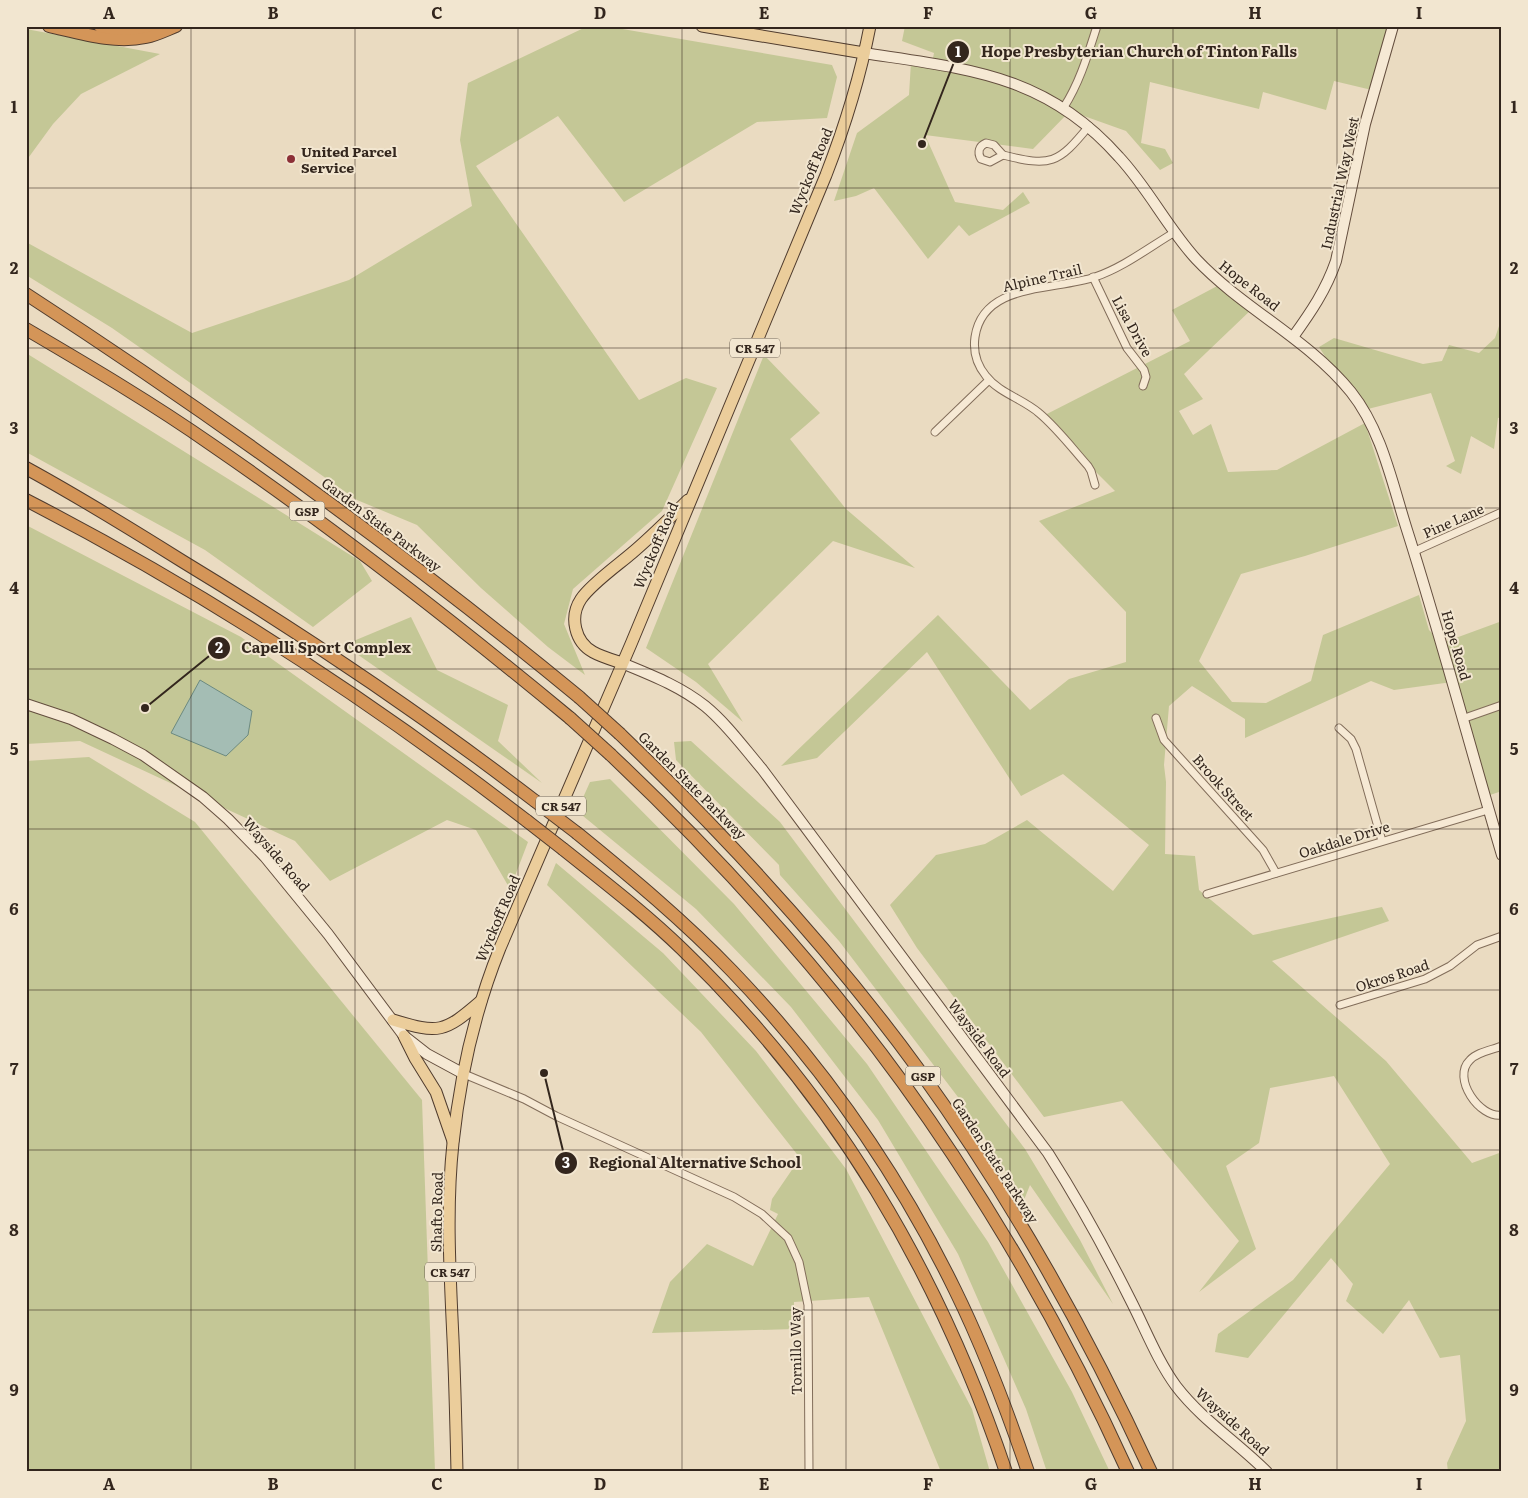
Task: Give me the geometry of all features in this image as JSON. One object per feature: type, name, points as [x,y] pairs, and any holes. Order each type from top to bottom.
[{"type":"highway","points":[[49,26],[120,40],[152,36],[176,26]]},
{"type":"highway","points":[[100,26],[129,29],[148,26]]},
{"type":"highway","name":"Garden State Parkway","points":[[26,294],[181,398],[338,509],[433,580],[579,697],[620,734],[707,820],[798,919],[862,995],[972,1146],[1057,1284],[1093,1351],[1151,1472]]},
{"type":"highway","name":"GSP","points":[[26,329],[139,397],[211,444],[309,513],[407,586],[570,718],[690,832],[762,909],[826,984],[902,1082],[958,1161],[1030,1279],[1078,1368],[1128,1472]]},
{"type":"highway","points":[[26,468],[142,536],[315,645],[451,738],[577,833],[660,902],[730,970],[791,1037],[851,1115],[905,1198],[954,1289],[997,1386],[1028,1472]]},
{"type":"highway","points":[[26,500],[134,558],[213,604],[297,656],[424,743],[527,821],[650,920],[711,978],[777,1052],[834,1126],[891,1214],[940,1304],[982,1403],[1006,1472]]},
{"type":"main road","name":"Hope Road","points":[[702,26],[864,53]]},
{"type":"main road","name":"Wyckoff Road","points":[[464,1074],[481,1001],[500,948],[622,663],[826,175],[846,120],[870,26]]},
{"type":"main road","points":[[622,663],[595,653],[583,643],[577,633],[575,623],[578,605],[586,592],[653,534],[692,495]]},
{"type":"main road","points":[[393,1020],[426,1029],[444,1028],[463,1017],[481,1001]]},
{"type":"main road","points":[[404,1036],[436,1092],[453,1142]]},
{"type":"main road","name":"Shafto Road","points":[[457,1472],[450,1232],[453,1142],[464,1074]]},
{"type":"street","points":[[1064,107],[1074,93],[1096,26]]},
{"type":"street","name":"Industrial Way West","points":[[1293,337],[1326,288],[1336,261],[1365,124],[1393,26]]},
{"type":"street","name":"Hope Road","points":[[864,53],[989,74],[1023,87],[1064,107],[1089,126],[1120,158],[1193,256],[1220,282],[1293,337],[1334,373],[1351,392],[1371,424],[1381,446],[1415,551],[1502,855]]},
{"type":"street","points":[[1003,156],[1030,160],[1052,160],[1067,152],[1089,126]]},
{"type":"street","name":"Alpine Trail","points":[[1095,485],[1092,471],[1043,416],[989,380],[977,361],[974,345],[978,324],[985,312],[1001,299],[1018,293],[1094,278],[1122,265],[1174,232]]},
{"type":"street","name":"Lisa Drive","points":[[1094,278],[1128,348],[1144,370],[1146,377],[1143,386]]},
{"type":"street","points":[[935,432],[989,380]]},
{"type":"street","name":"Pine Lane","points":[[1415,551],[1502,512]]},
{"type":"street","name":"Wayside Road","points":[[622,663],[671,684],[704,706],[730,731],[762,770],[1048,1154],[1086,1216],[1160,1360],[1176,1385],[1203,1416],[1267,1472]]},
{"type":"street","name":"Wayside Road","points":[[26,704],[70,719],[113,739],[150,760],[203,798],[228,819],[265,856],[328,934],[404,1036],[427,1054],[464,1074]]},
{"type":"street","points":[[1462,719],[1502,705]]},
{"type":"street","name":"Brook Street","points":[[1156,718],[1164,740],[1263,850],[1276,873]]},
{"type":"street","points":[[1339,728],[1354,743],[1382,841]]},
{"type":"street","name":"Oakdale Drive","points":[[1207,894],[1488,810]]},
{"type":"street","name":"Okros Road","points":[[1340,1005],[1425,979],[1450,966],[1477,945],[1502,936]]},
{"type":"street","points":[[1502,1046],[1469,1060],[1465,1066],[1463,1076],[1470,1094],[1482,1108],[1492,1116],[1502,1115]]},
{"type":"street","name":"Tornillo Way","points":[[464,1074],[524,1099],[556,1116],[734,1197],[762,1214],[788,1238],[800,1262],[808,1305],[809,1472]]},
{"type":"green space","points":[[588,26],[605,26],[832,65],[837,77],[827,118],[757,122],[624,202],[558,116],[476,166],[639,400],[686,378],[717,388],[662,511],[573,589],[564,624],[585,675],[548,647],[481,588],[417,525],[357,500],[112,328],[26,275],[26,242],[192,333],[349,280],[472,206],[460,140],[468,83]]},
{"type":"green space","points":[[905,26],[1393,26],[1376,91],[1334,81],[1326,110],[1263,92],[1259,109],[1150,82],[1141,143],[1165,149],[1173,163],[1160,170],[1126,131],[1070,111],[1033,149],[925,135],[955,202],[1003,210],[1023,192],[1030,203],[969,236],[959,225],[928,259],[874,188],[856,196],[834,201],[857,133],[909,95],[911,62],[932,63],[934,53],[902,41]]},
{"type":"green space","points":[[26,29],[160,54],[81,94],[53,124],[26,161]]},
{"type":"green space","points":[[1221,284],[1253,308],[1184,374],[1203,399],[1179,411],[1193,435],[1211,424],[1228,472],[1277,470],[1365,423],[1398,526],[1241,574],[1199,661],[1232,702],[1266,703],[1311,681],[1323,635],[1419,595],[1429,630],[1442,643],[1502,621],[1502,791],[1484,797],[1452,682],[1394,690],[1371,681],[1245,738],[1245,719],[1192,686],[1169,706],[1164,765],[1166,782],[1165,854],[1195,856],[1199,890],[1253,935],[1382,907],[1389,921],[1272,961],[1386,1061],[1472,1163],[1502,1152],[1502,1472],[1448,1472],[1447,1463],[1466,1421],[1460,1355],[1440,1358],[1409,1300],[1383,1334],[1346,1301],[1353,1284],[1331,1258],[1248,1358],[1215,1352],[1218,1334],[1293,1280],[1390,1164],[1334,1076],[1270,1088],[1259,1143],[1226,1166],[1256,1249],[1199,1292],[1239,1241],[1122,1101],[1044,1117],[917,948],[890,905],[936,855],[985,844],[1027,820],[1113,891],[1149,845],[1063,774],[1021,796],[927,652],[817,758],[781,766],[938,615],[1030,710],[1069,679],[1126,662],[1126,612],[1039,521],[1115,491],[1041,417],[1190,341],[1172,310]]},
{"type":"green space","points":[[1502,317],[1502,417],[1498,418],[1494,449],[1471,436],[1461,474],[1446,466],[1455,461],[1431,393],[1360,411],[1319,347],[1334,338],[1423,364],[1442,361],[1449,345],[1479,353],[1495,338]]},
{"type":"green space","points":[[26,353],[360,561],[372,581],[313,627],[205,550],[26,452]]},
{"type":"green space","points":[[764,355],[820,413],[790,439],[846,509],[915,568],[833,541],[708,664],[743,722],[696,682],[646,648]]},
{"type":"green space","points":[[26,525],[241,637],[528,842],[510,889],[476,830],[447,820],[330,881],[295,841],[80,741],[26,744]]},
{"type":"green space","points":[[411,617],[437,670],[508,705],[498,741],[542,783],[344,645]]},
{"type":"green space","points":[[691,741],[780,822],[1025,1149],[1080,1240],[1113,1304],[1030,1185],[1024,1200],[961,1101],[839,941],[780,875],[779,865],[676,760],[674,742]]},
{"type":"green space","points":[[89,757],[195,822],[422,1100],[435,1472],[26,1472],[26,761]]},
{"type":"green space","points":[[610,779],[734,904],[867,1064],[988,1242],[1072,1392],[1110,1472],[1047,1472],[1026,1409],[958,1254],[878,1120],[791,1007],[696,909],[577,811],[590,782]]},
{"type":"green space","points":[[556,863],[663,953],[756,1051],[846,1169],[972,1409],[990,1472],[941,1472],[869,1297],[794,1302],[794,1329],[652,1333],[670,1282],[707,1244],[753,1266],[778,1214],[770,1210],[772,1199],[800,1158],[701,1032],[547,885]]},
{"type":"water","points":[[200,680],[252,711],[248,735],[226,756],[171,733]]},
{"type":"place","name":"Hope Presbyterian Church of Tinton Falls","points":[[922,144]]},
{"type":"place","name":"United Parcel Service","points":[[291,159]]},
{"type":"place","name":"Capelli Sport Complex","points":[[145,708]]},
{"type":"place","name":"Regional Alternative School","points":[[544,1073]]}]
